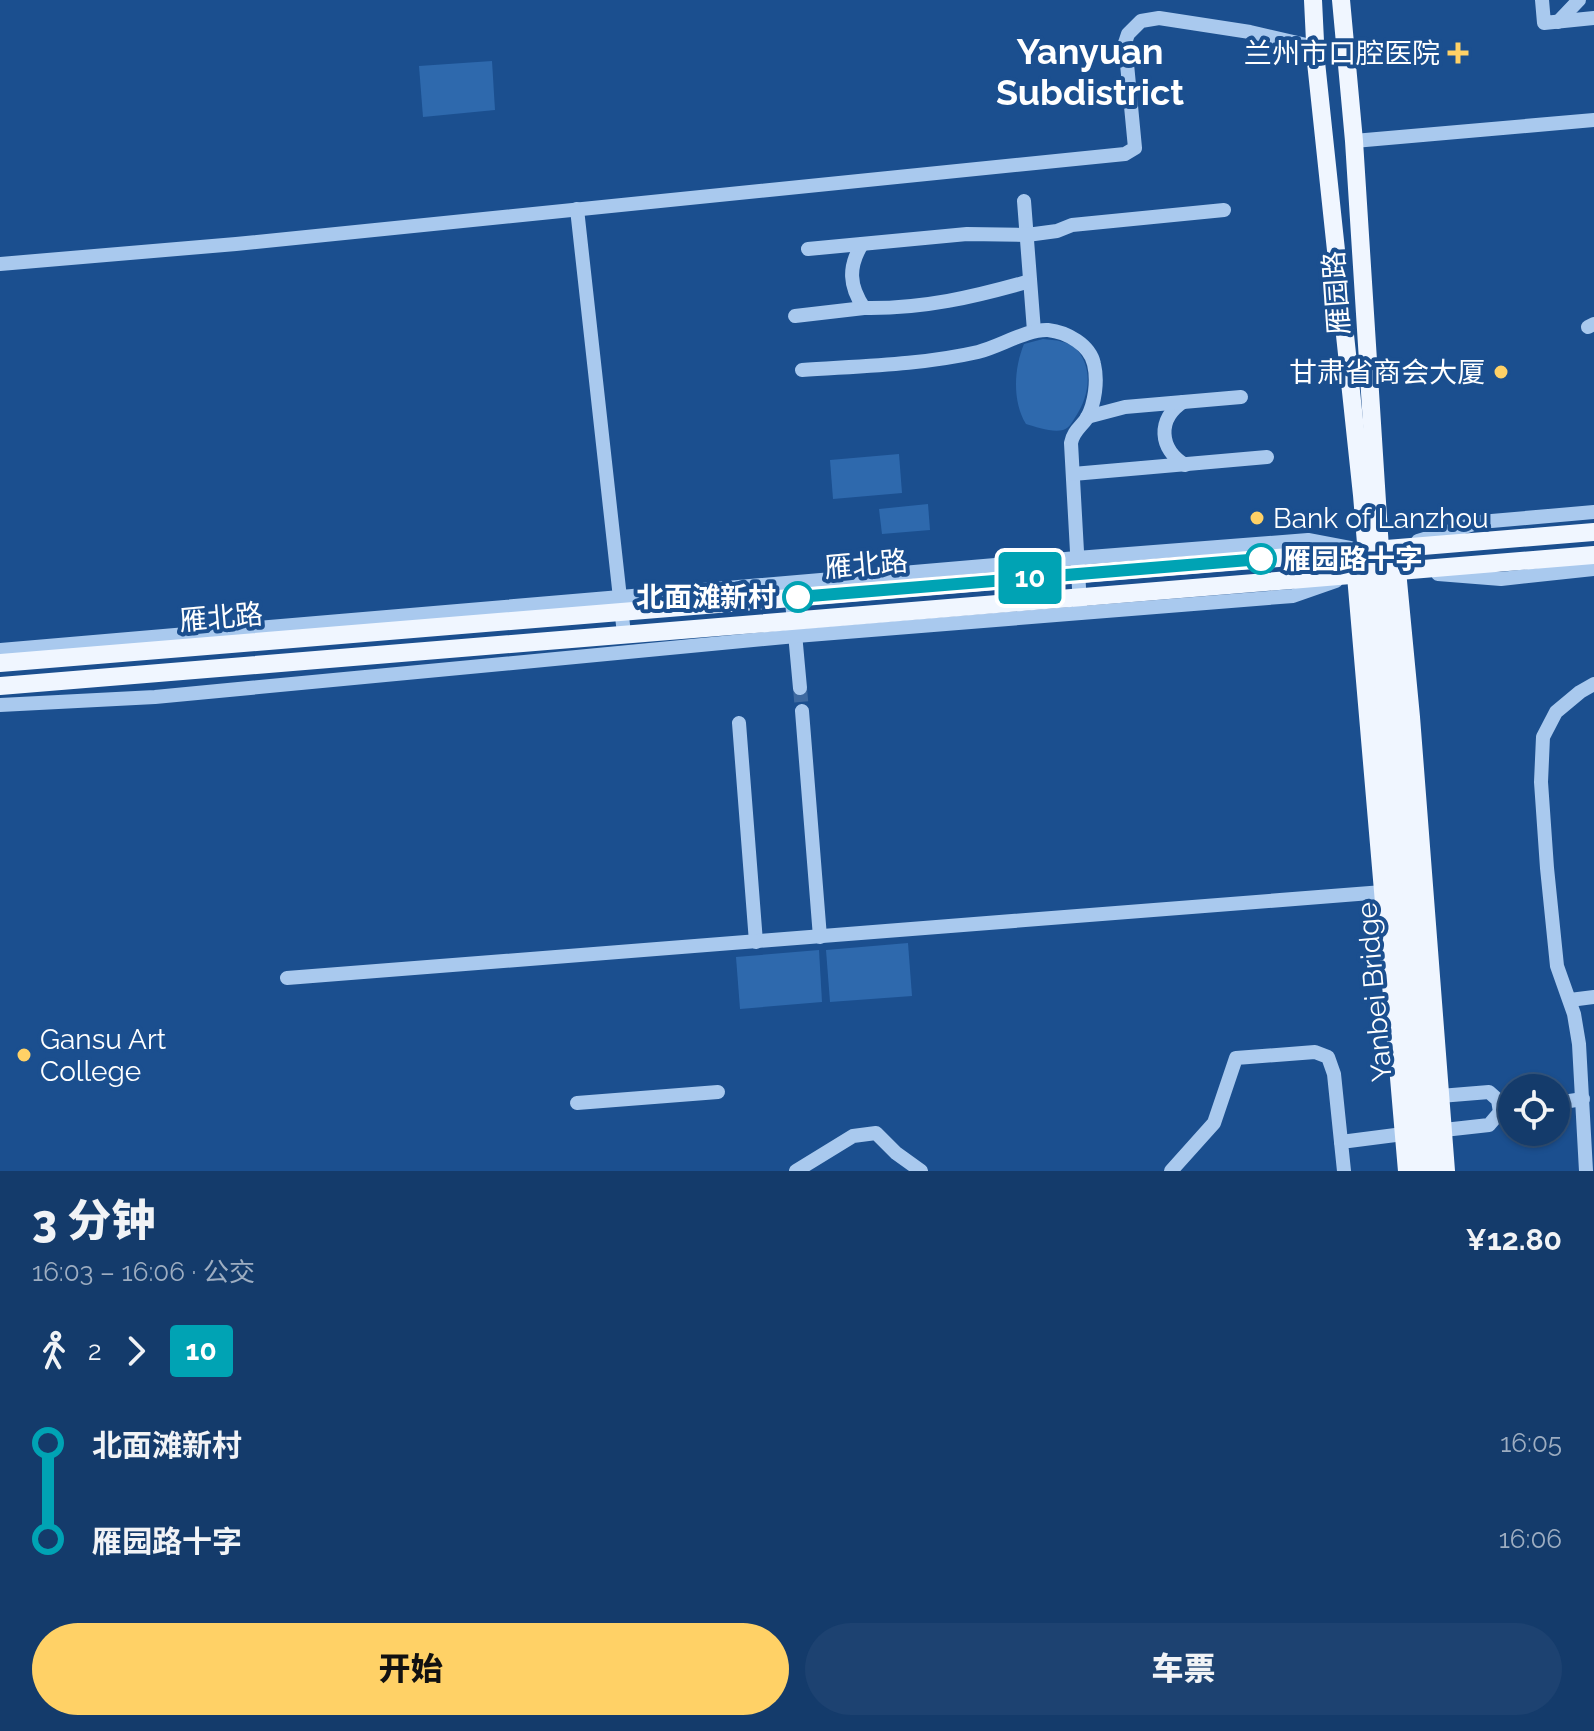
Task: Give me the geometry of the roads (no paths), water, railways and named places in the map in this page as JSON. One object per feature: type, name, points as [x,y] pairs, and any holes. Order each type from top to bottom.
[{"type":"main road","name":"雁园路","points":[[1313,0],[1315,47],[1376,572],[1383,892],[1407,1171]]},
{"type":"main road","name":"雁园路","points":[[1341,0],[1354,141],[1376,572],[1375,628],[1388,808]]},
{"type":"main road","name":"雁北路","points":[[0,663],[619,604],[1078,566],[1374,550],[1594,532]]},
{"type":"main road","name":"雁北路","points":[[0,686],[624,634],[795,628],[1080,606],[1376,572],[1594,555]]},
{"type":"main road","name":"雁园路","points":[[1376,572],[1390,627],[1406,822]]},
{"type":"main road","name":"雁园路","points":[[1376,572],[1411,717],[1446,1171]]},
{"type":"main road","name":"Yanbei Bridge","points":[[1388,808],[1417,1171]]},
{"type":"main road","name":"Yanbei Bridge","points":[[1406,822],[1434,1171]]},
{"type":"street","points":[[1542,0],[1544,23],[1594,18]]},
{"type":"street","points":[[1558,22],[1579,0]]},
{"type":"street","points":[[0,264],[770,192],[1125,154],[1135,148],[1125,43],[1128,34],[1141,21],[1159,18],[1250,32],[1315,47]]},
{"type":"street","points":[[1354,141],[1594,120]]},
{"type":"street","points":[[1024,201],[1034,331]]},
{"type":"street","points":[[577,209],[624,634]]},
{"type":"street","points":[[808,249],[967,234],[1027,235],[1057,231],[1072,225],[1224,210]]},
{"type":"street","points":[[862,244],[851,269],[852,283],[864,308]]},
{"type":"street","points":[[795,316],[864,308],[907,309],[982,295],[1030,281]]},
{"type":"street","points":[[802,370],[923,362],[980,352],[1034,331],[1059,333],[1081,343],[1094,361],[1095,395],[1087,417],[1072,435],[1080,606]]},
{"type":"street","points":[[1087,417],[1125,407],[1241,397]]},
{"type":"street","points":[[1184,401],[1167,416],[1164,439],[1168,450],[1185,465]]},
{"type":"street","points":[[1073,474],[1267,457]]},
{"type":"street","points":[[1374,550],[1480,522],[1594,512]]},
{"type":"street","points":[[1376,572],[1501,579],[1594,569]]},
{"type":"street","points":[[791,590],[800,688]]},
{"type":"street","points":[[0,650],[619,604]]},
{"type":"street","points":[[0,705],[155,697],[795,628]]},
{"type":"street","points":[[1586,1171],[1579,1044],[1570,1000],[1557,966],[1541,782],[1543,737],[1556,712],[1594,684]]},
{"type":"street","points":[[802,711],[820,937]]},
{"type":"street","points":[[739,723],[756,942]]},
{"type":"street","points":[[287,978],[1383,892]]},
{"type":"street","points":[[1570,1000],[1594,997]]},
{"type":"street","points":[[1171,1171],[1214,1123],[1236,1058],[1315,1052],[1328,1057],[1334,1074],[1344,1171]]},
{"type":"street","points":[[577,1103],[718,1092]]},
{"type":"street","points":[[1440,1096],[1489,1092],[1498,1100]]},
{"type":"street","points":[[1570,1101],[1583,1099]]},
{"type":"street","points":[[1341,1142],[1489,1125],[1498,1117]]},
{"type":"street","points":[[796,1171],[853,1136],[876,1133],[921,1171]]},
{"type":"tunnel","points":[[800,688],[802,711]]},
{"type":"place","name":"兰州市口腔医院","points":[[1458,53]]},
{"type":"place","name":"甘肃省商会大厦","points":[[1501,372]]},
{"type":"place","name":"Bank of Lanzhou","points":[[1257,518]]},
{"type":"place","name":"雁园路十字","points":[[1261,559]]},
{"type":"place","name":"北面滩新村","points":[[798,597]]},
{"type":"place","name":"Gansu Art College","points":[[24,1055]]},
{"type":"district","name":"Yanyuan Subdistrict","points":[[1090,72]]}]
